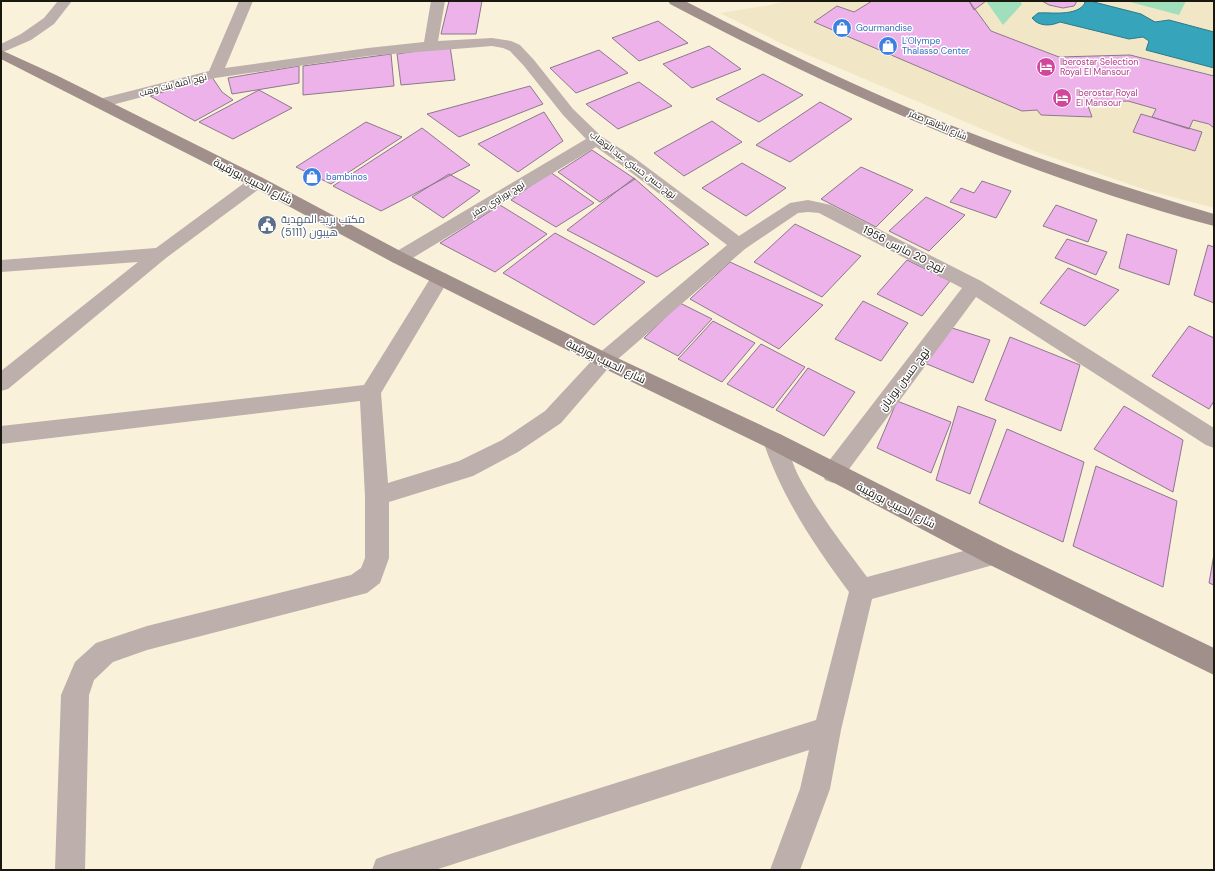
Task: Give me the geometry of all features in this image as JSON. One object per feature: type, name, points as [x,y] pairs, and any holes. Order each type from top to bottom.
[{"type":"main road","name":"شارع الطاهر صفر","points":[[674,1],[735,33],[849,87],[952,131],[1044,166],[1152,202],[1214,220]]},
{"type":"main road","name":"شارع الحبيب بورقيبة","points":[[1,54],[257,182],[440,279],[604,360],[774,441],[833,473],[993,554],[1214,662]]},
{"type":"street","points":[[1,49],[26,37],[49,21],[65,1]]},
{"type":"street","name":"نهج آمنة بنت وهب","points":[[100,103],[215,74],[246,1]]},
{"type":"street","points":[[430,46],[438,1]]},
{"type":"street","name":"نهج حسن حسني عبد الوهاب","points":[[215,74],[368,52],[492,42],[506,44],[515,48],[529,63],[568,112],[596,140],[626,160],[739,244]]},
{"type":"street","name":"نهج بوراوي صفر","points":[[399,258],[596,140]]},
{"type":"street","points":[[1,383],[160,254],[257,182]]},
{"type":"street","name":"نهج 20 مارس 1956","points":[[377,496],[465,469],[510,446],[553,417],[604,360],[739,244],[792,209],[801,206],[812,206],[825,209],[974,286],[1214,439]]},
{"type":"street","points":[[1,266],[160,254]]},
{"type":"street","points":[[70,870],[75,695],[84,671],[105,652],[147,638],[358,585],[371,575],[377,558],[377,496],[370,392],[440,279]]},
{"type":"street","name":"نهج حسين بوزيان","points":[[833,473],[974,286]]},
{"type":"street","points":[[1,435],[370,392]]},
{"type":"street","points":[[774,441],[788,477],[805,509],[826,542],[862,590]]},
{"type":"street","points":[[862,590],[993,554]]},
{"type":"street","points":[[784,870],[814,789],[862,590]]},
{"type":"street","points":[[387,870],[827,730]]},
{"type":"shaded area","name":"Iberostar Royal El Mansour","points":[[784,1],[1214,1],[1214,208],[1146,190],[1034,151],[787,46],[720,13],[771,5]]},
{"type":"green space","points":[[986,1],[1020,1],[1022,4],[1003,25]]},
{"type":"green space","points":[[1186,1],[1179,15],[1130,2]]},
{"type":"water","points":[[1084,1],[1090,1],[1141,14],[1155,22],[1169,20],[1214,32],[1214,68],[1146,50],[1149,41],[1143,37],[1129,39],[1060,22],[1045,25],[1038,23],[1032,18],[1038,13],[1070,12],[1081,7],[1085,3]]},
{"type":"building","points":[[449,1],[482,1],[476,34],[441,34]]},
{"type":"building","name":"Iberostar Selection Royal El Mansour","points":[[872,1],[969,1],[991,31],[1059,57],[1130,55],[1214,76],[1214,128],[1209,124],[1193,120],[1189,129],[1152,117],[1156,109],[1128,101],[1087,103],[1092,117],[1041,115],[1037,110],[1022,111],[814,22],[837,6],[854,12]]},
{"type":"building","points":[[969,1],[986,1],[974,10]]},
{"type":"building","points":[[1042,1],[1076,1],[1076,3],[1074,6],[1063,8],[1049,5]]},
{"type":"building","points":[[658,21],[688,43],[639,61],[612,38]]},
{"type":"building","points":[[450,46],[455,80],[401,85],[397,54]]},
{"type":"building","points":[[709,46],[741,69],[692,88],[663,64]]},
{"type":"building","points":[[599,50],[628,73],[576,93],[550,68]]},
{"type":"building","points":[[391,54],[394,86],[303,95],[303,66]]},
{"type":"building","points":[[299,66],[299,83],[232,94],[228,78]]},
{"type":"building","points":[[763,74],[803,95],[759,122],[716,99]]},
{"type":"building","points":[[212,77],[222,92],[233,100],[195,121],[150,96]]},
{"type":"building","points":[[639,82],[672,106],[618,129],[586,104]]},
{"type":"building","points":[[530,86],[543,104],[459,137],[427,114]]},
{"type":"building","points":[[259,90],[292,108],[233,139],[199,122]]},
{"type":"building","points":[[820,102],[852,119],[790,162],[756,145]]},
{"type":"building","points":[[544,112],[563,141],[518,172],[478,144]]},
{"type":"building","points":[[1141,114],[1202,132],[1195,151],[1133,132]]},
{"type":"building","points":[[712,121],[742,142],[684,176],[654,153]]},
{"type":"building","points":[[366,122],[402,137],[331,184],[296,167]]},
{"type":"building","points":[[422,128],[470,165],[381,211],[333,186]]},
{"type":"building","points":[[592,150],[635,179],[600,202],[558,172]]},
{"type":"building","points":[[742,163],[786,188],[746,216],[702,188]]},
{"type":"building","points":[[861,167],[913,190],[876,227],[821,199]]},
{"type":"building","points":[[550,172],[594,203],[556,227],[511,200]]},
{"type":"building","points":[[449,174],[480,191],[443,218],[412,197]]},
{"type":"building","points":[[634,178],[709,244],[657,277],[567,230]]},
{"type":"building","points":[[982,181],[1011,191],[996,218],[950,202],[961,188],[974,193]]},
{"type":"building","points":[[926,197],[965,215],[929,251],[889,231]]},
{"type":"building","points":[[500,205],[547,234],[495,272],[440,243]]},
{"type":"building","points":[[1056,205],[1097,220],[1088,242],[1043,226]]},
{"type":"building","points":[[795,224],[861,256],[822,297],[754,262]]},
{"type":"building","points":[[555,233],[645,282],[594,325],[503,273]]},
{"type":"building","points":[[1127,234],[1177,250],[1169,285],[1119,268]]},
{"type":"building","points":[[1067,239],[1107,252],[1096,275],[1055,258]]},
{"type":"building","points":[[1208,245],[1214,247],[1214,303],[1194,295]]},
{"type":"building","points":[[907,260],[950,281],[922,316],[877,294]]},
{"type":"building","points":[[730,262],[823,305],[779,349],[690,299]]},
{"type":"building","points":[[1068,268],[1119,290],[1085,326],[1040,303]]},
{"type":"building","points":[[863,301],[908,323],[881,361],[835,339]]},
{"type":"building","points":[[680,303],[712,319],[678,356],[644,338]]},
{"type":"building","points":[[713,321],[755,343],[722,382],[678,359]]},
{"type":"building","points":[[1189,326],[1214,338],[1214,401],[1209,409],[1152,376]]},
{"type":"building","points":[[949,327],[990,340],[973,383],[922,362]]},
{"type":"building","points":[[1010,337],[1080,365],[1061,431],[985,400]]},
{"type":"building","points":[[761,344],[805,367],[773,408],[727,384]]},
{"type":"building","points":[[808,368],[855,392],[824,436],[776,410]]},
{"type":"building","points":[[897,401],[951,422],[931,473],[877,448]]},
{"type":"building","points":[[958,406],[996,420],[970,494],[936,480]]},
{"type":"building","points":[[1124,406],[1183,440],[1173,492],[1094,449]]},
{"type":"building","points":[[1007,429],[1084,462],[1063,542],[979,503]]},
{"type":"building","points":[[1096,466],[1177,501],[1163,587],[1073,546]]},
{"type":"building","points":[[1214,554],[1214,585],[1209,583]]},
{"type":"place","name":"Gourmandise","points":[[842,28]]},
{"type":"place","name":"L'Olympe Thalasso Center","points":[[888,46]]},
{"type":"place","name":"Iberostar Selection Royal El Mansour","points":[[1046,67]]},
{"type":"place","name":"Iberostar Royal El Mansour","points":[[1062,98]]},
{"type":"place","name":"bambinos","points":[[312,177]]},
{"type":"place","name":"مكتب بريد المهدية هيبون (5111)","points":[[267,225]]}]
